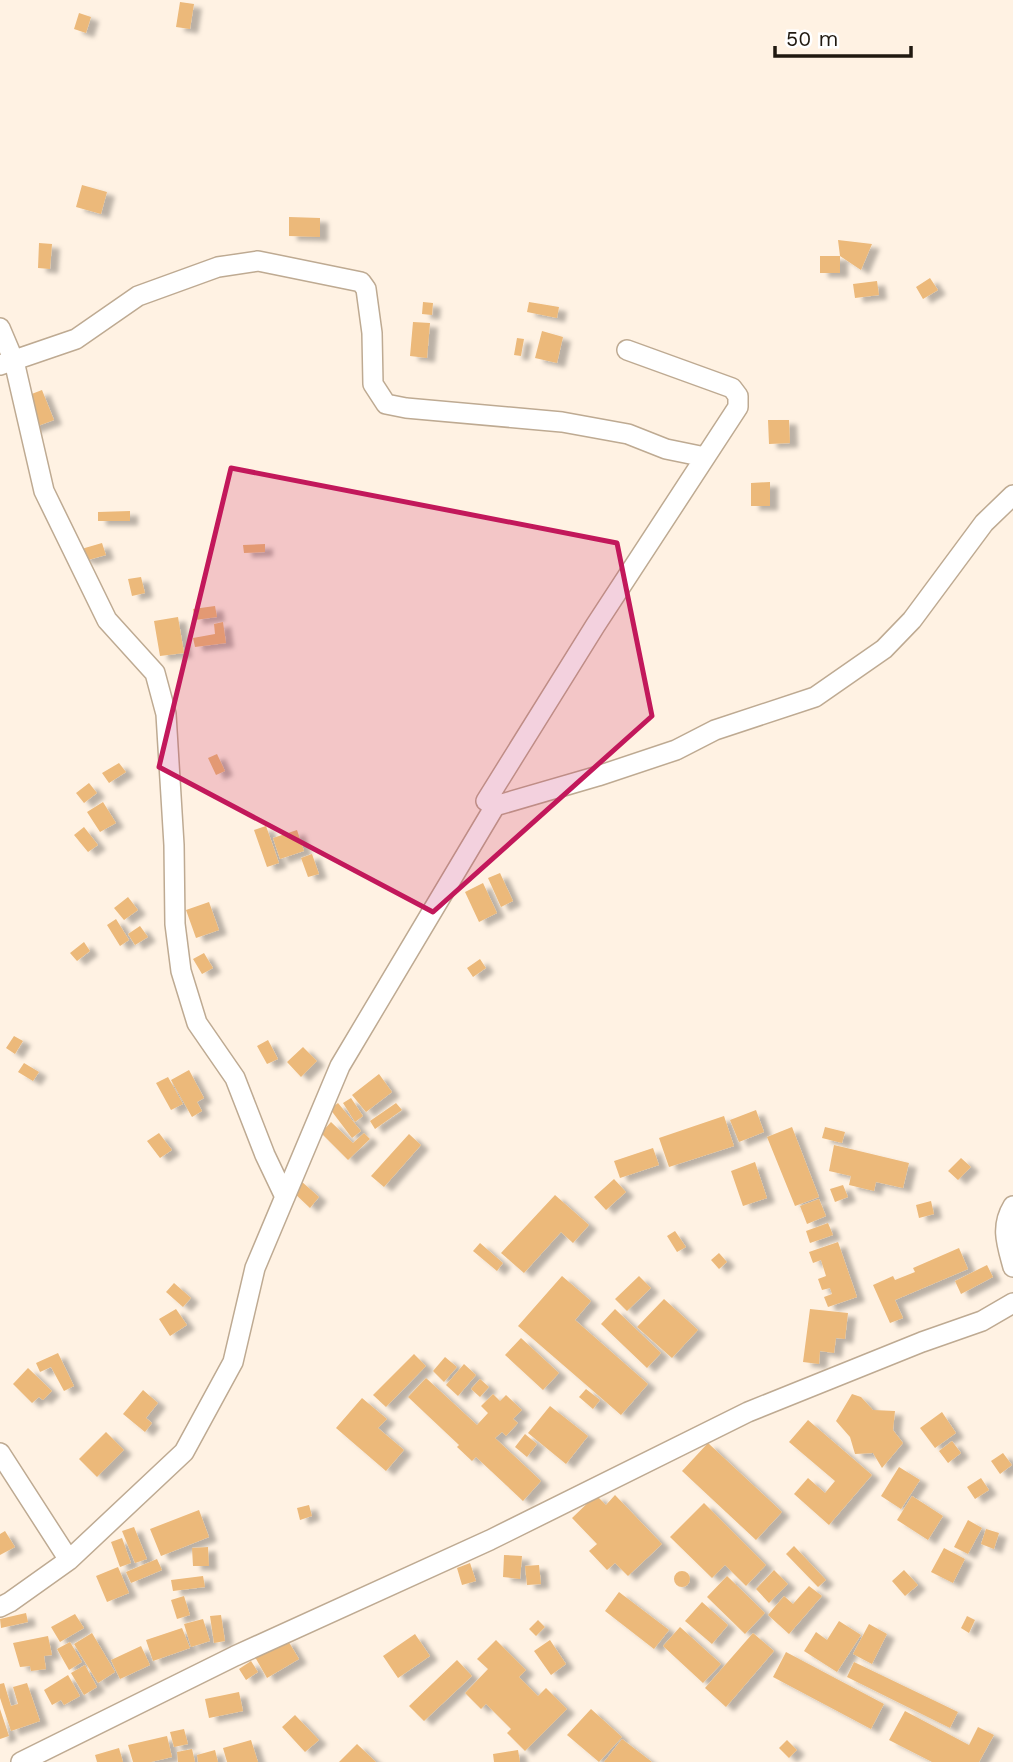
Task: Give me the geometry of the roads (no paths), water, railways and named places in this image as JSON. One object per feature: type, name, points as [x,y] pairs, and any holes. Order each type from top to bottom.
[{"type":"street","points":[[7,363],[76,339],[138,296],[218,267],[258,261],[361,282],[366,289],[372,333],[373,384],[386,404],[562,422],[628,434],[666,449],[705,457]]},
{"type":"street","points":[[0,328],[7,363],[44,491],[107,620],[155,673],[166,714],[174,845],[175,924],[181,971],[197,1023],[235,1078],[265,1155],[285,1196]]},
{"type":"street","points":[[495,806],[486,801],[595,626],[738,407],[738,396],[732,387],[627,350]]},
{"type":"street","points":[[0,1606],[10,1602],[69,1560],[184,1452],[233,1362],[256,1268],[340,1066],[495,806],[676,750],[715,730],[815,696],[884,649],[912,620],[984,523],[1013,495]]},
{"type":"street","points":[[1013,1206],[1005,1219],[1005,1239],[1013,1267]]},
{"type":"street","points":[[21,1762],[235,1656],[490,1540],[748,1412],[922,1342],[982,1321],[1013,1303]]},
{"type":"street","points":[[0,1453],[69,1560]]}]
